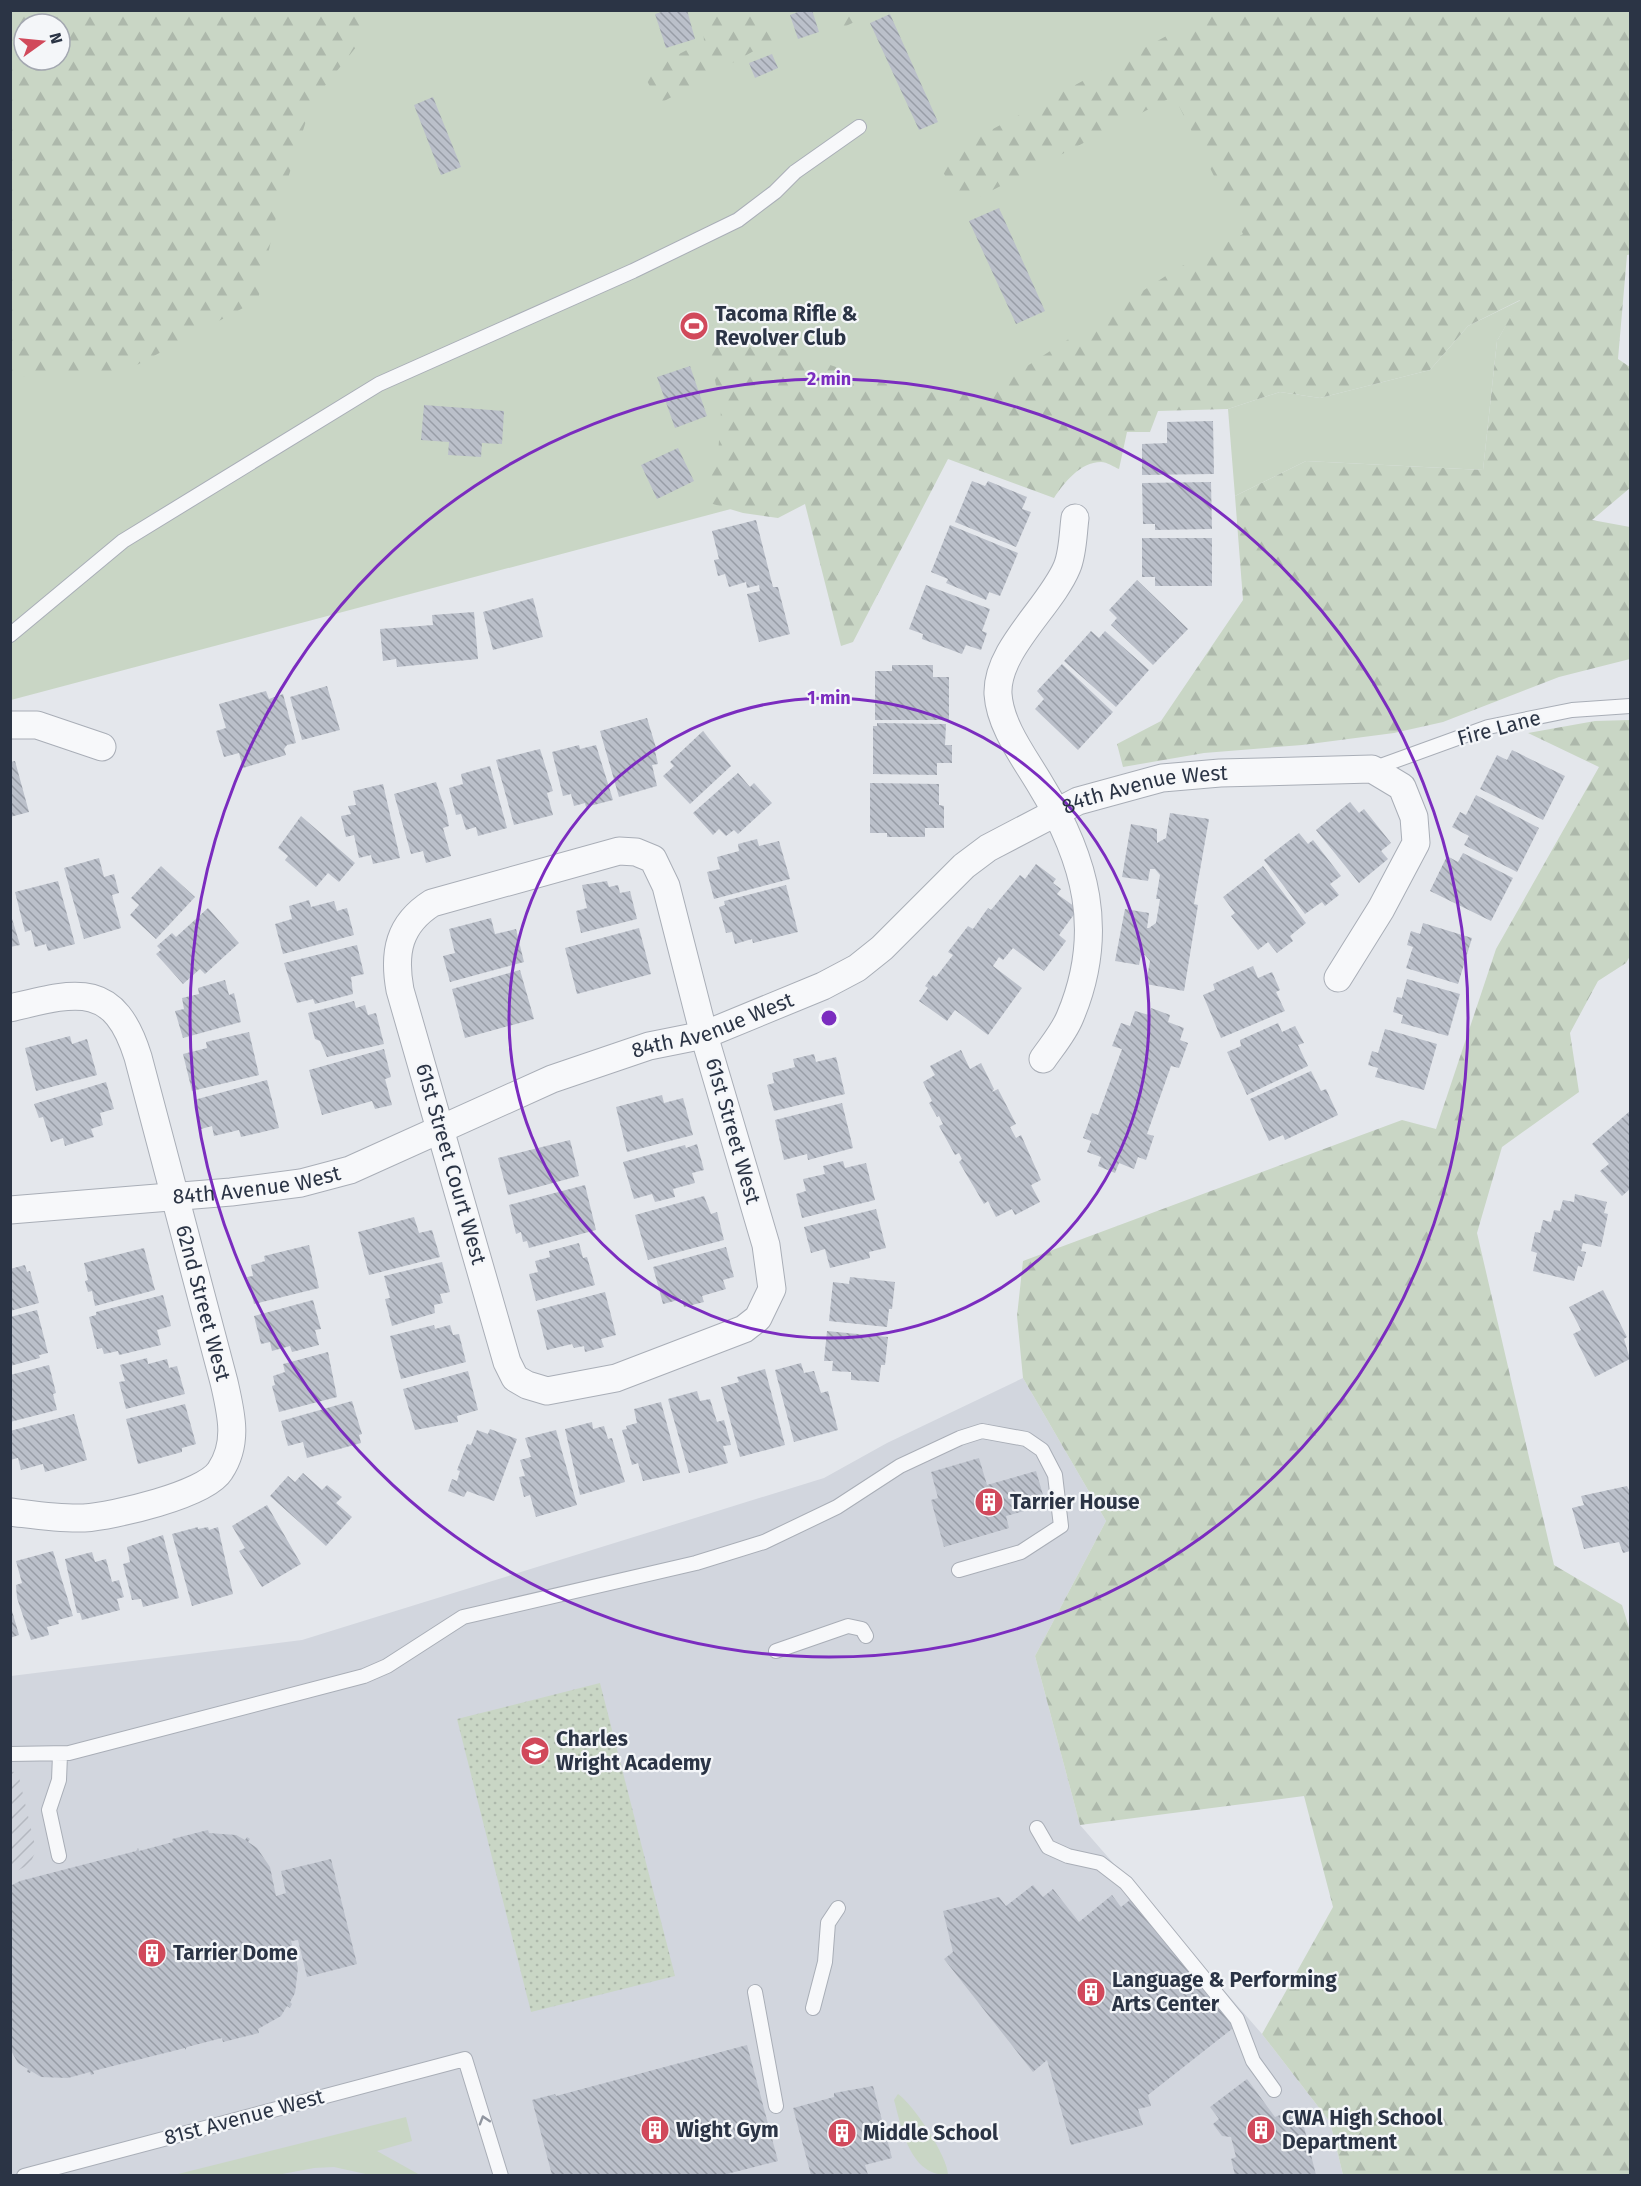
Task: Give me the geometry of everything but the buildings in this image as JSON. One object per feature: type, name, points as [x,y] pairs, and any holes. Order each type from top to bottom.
[{"type":"street","points":[[1043,1059],[1069,1019],[1080,987],[1087,947],[1086,890],[1075,849],[1057,812],[1007,726],[998,693],[1002,672],[1011,654],[1068,567],[1075,518]]},
{"type":"street","points":[[10,725],[37,724],[102,747]]},
{"type":"street","points":[[1338,978],[1381,909],[1416,843],[1414,817],[1402,788],[1372,769]]},
{"type":"street","name":"84th Avenue West","points":[[10,1210],[269,1188],[322,1178],[377,1159],[552,1079],[649,1046],[704,1035],[823,987],[857,968],[882,948],[964,866],[988,848],[1078,801],[1162,778],[1220,773],[1372,769]]},
{"type":"street","name":"61st Street West","points":[[403,936],[408,922],[416,913],[432,903],[453,896],[619,851],[636,852],[653,859],[666,886],[704,1035],[766,1245],[772,1289],[758,1318],[744,1329],[718,1341],[616,1378],[561,1390],[547,1391],[527,1385]]},
{"type":"street","name":"61st Street Court West","points":[[403,936],[397,958],[400,990],[507,1362],[515,1378],[527,1385]]},
{"type":"street","name":"62nd Street West","points":[[10,1008],[66,995],[96,997],[117,1013],[134,1045],[224,1383],[232,1423],[230,1450],[214,1480],[186,1494],[98,1516],[63,1518],[10,1512]]},
{"type":"lane","points":[[10,635],[123,542],[379,384],[633,271],[738,220],[775,192],[795,172],[859,127]]},
{"type":"lane","name":"Fire Lane","points":[[1372,769],[1488,727],[1572,710],[1630,706]]},
{"type":"lane","points":[[10,1754],[60,1755],[364,1676],[387,1666],[463,1617],[696,1563],[764,1542],[837,1507],[900,1466],[960,1438],[982,1431],[1026,1439],[1042,1449],[1055,1475],[1061,1526],[1021,1552],[959,1570]]},
{"type":"lane","points":[[776,1650],[848,1626],[862,1629],[866,1636]]},
{"type":"lane","points":[[59,1856],[49,1810],[59,1780],[60,1755]]},
{"type":"lane","points":[[1037,1828],[1048,1847],[1068,1856],[1100,1863],[1126,1882],[1238,2019],[1253,2061],[1274,2090]]},
{"type":"lane","points":[[813,2008],[825,1962],[828,1923],[838,1908]]},
{"type":"lane","points":[[755,1992],[776,2106]]},
{"type":"lane","name":"81st Avenue West","points":[[24,2175],[465,2059],[501,2175]]},
{"type":"shaded area","name":"Charles Wright Academy","points":[[1023,1378],[1106,1521],[1035,1656],[1080,1825],[1262,2034],[1330,2122],[1343,2175],[11,2176],[11,1676],[302,1640],[824,1478],[887,1443]]},
{"type":"shaded area","points":[[10,1771],[18,1773],[36,1850],[30,1864],[11,1874]]},
{"type":"green space","points":[[10,11],[385,11],[312,102],[277,213],[258,300],[124,372],[11,377]]},
{"type":"green space","name":"Tacoma Rifle & Revolver Club","points":[[11,11],[1630,11],[1630,254],[859,475],[11,700]]},
{"type":"green space","points":[[702,11],[779,11],[775,39],[659,104],[643,73],[704,41]]},
{"type":"green space","points":[[833,11],[877,11],[844,27]]},
{"type":"green space","points":[[1213,11],[1630,11],[1630,254],[1627,255],[1618,359],[1630,367],[1630,488],[1592,520],[1630,527],[1630,659],[1559,677],[1443,722],[1394,733],[1302,745],[1204,753],[1123,767],[1117,744],[1161,721],[1243,600],[1235,496],[1306,461],[1483,470],[1497,341],[1520,300],[1468,326],[1430,370],[1320,398],[1280,392],[1228,409],[1158,411],[1150,432],[1127,432],[1119,469],[1103,462],[1086,466],[1068,480],[1054,498],[948,459],[853,642],[841,646],[805,504],[778,518],[743,513],[703,501],[718,455],[721,411],[704,323],[914,393],[990,390],[1178,268],[1243,234],[1174,96],[960,207],[937,159]]},
{"type":"green space","points":[[1521,300],[1497,341],[1483,470],[1306,461],[1235,496],[1228,409],[1280,392],[1320,398],[1430,370],[1468,326]]},
{"type":"green space","points":[[1630,720],[1630,956],[1626,963],[1598,981],[1570,1033],[1579,1092],[1502,1147],[1477,1233],[1554,1565],[1622,1605],[1630,1631],[1630,2175],[1343,2175],[1330,2122],[1262,2034],[1333,1907],[1304,1796],[1080,1825],[1035,1656],[1106,1521],[1023,1378],[1017,1316],[1023,1261],[1402,1120],[1436,1129],[1496,949],[1599,767],[1528,733],[1595,721]]},
{"type":"green space","points":[[600,1683],[675,1976],[531,2012],[457,1719]]},
{"type":"green space","points":[[898,2094],[913,2109],[929,2132],[947,2167],[948,2175],[935,2173],[925,2168],[916,2159],[900,2124],[894,2100]]},
{"type":"green space","points":[[406,2117],[412,2141],[377,2151],[420,2175],[370,2175],[334,2167],[277,2175],[174,2175]]},
{"type":"place","name":"Tacoma Rifle & Revolver Club","points":[[694,326]]},
{"type":"place","name":"Tarrier House","points":[[989,1502]]},
{"type":"place","name":"Charles Wright Academy","points":[[535,1751]]},
{"type":"place","name":"Tarrier Dome","points":[[152,1953]]},
{"type":"place","name":"Language & Performing Arts Center","points":[[1091,1992]]},
{"type":"place","name":"Wight Gym","points":[[655,2130]]},
{"type":"place","name":"CWA High School Department","points":[[1261,2130]]},
{"type":"place","name":"Middle School","points":[[842,2133]]}]
